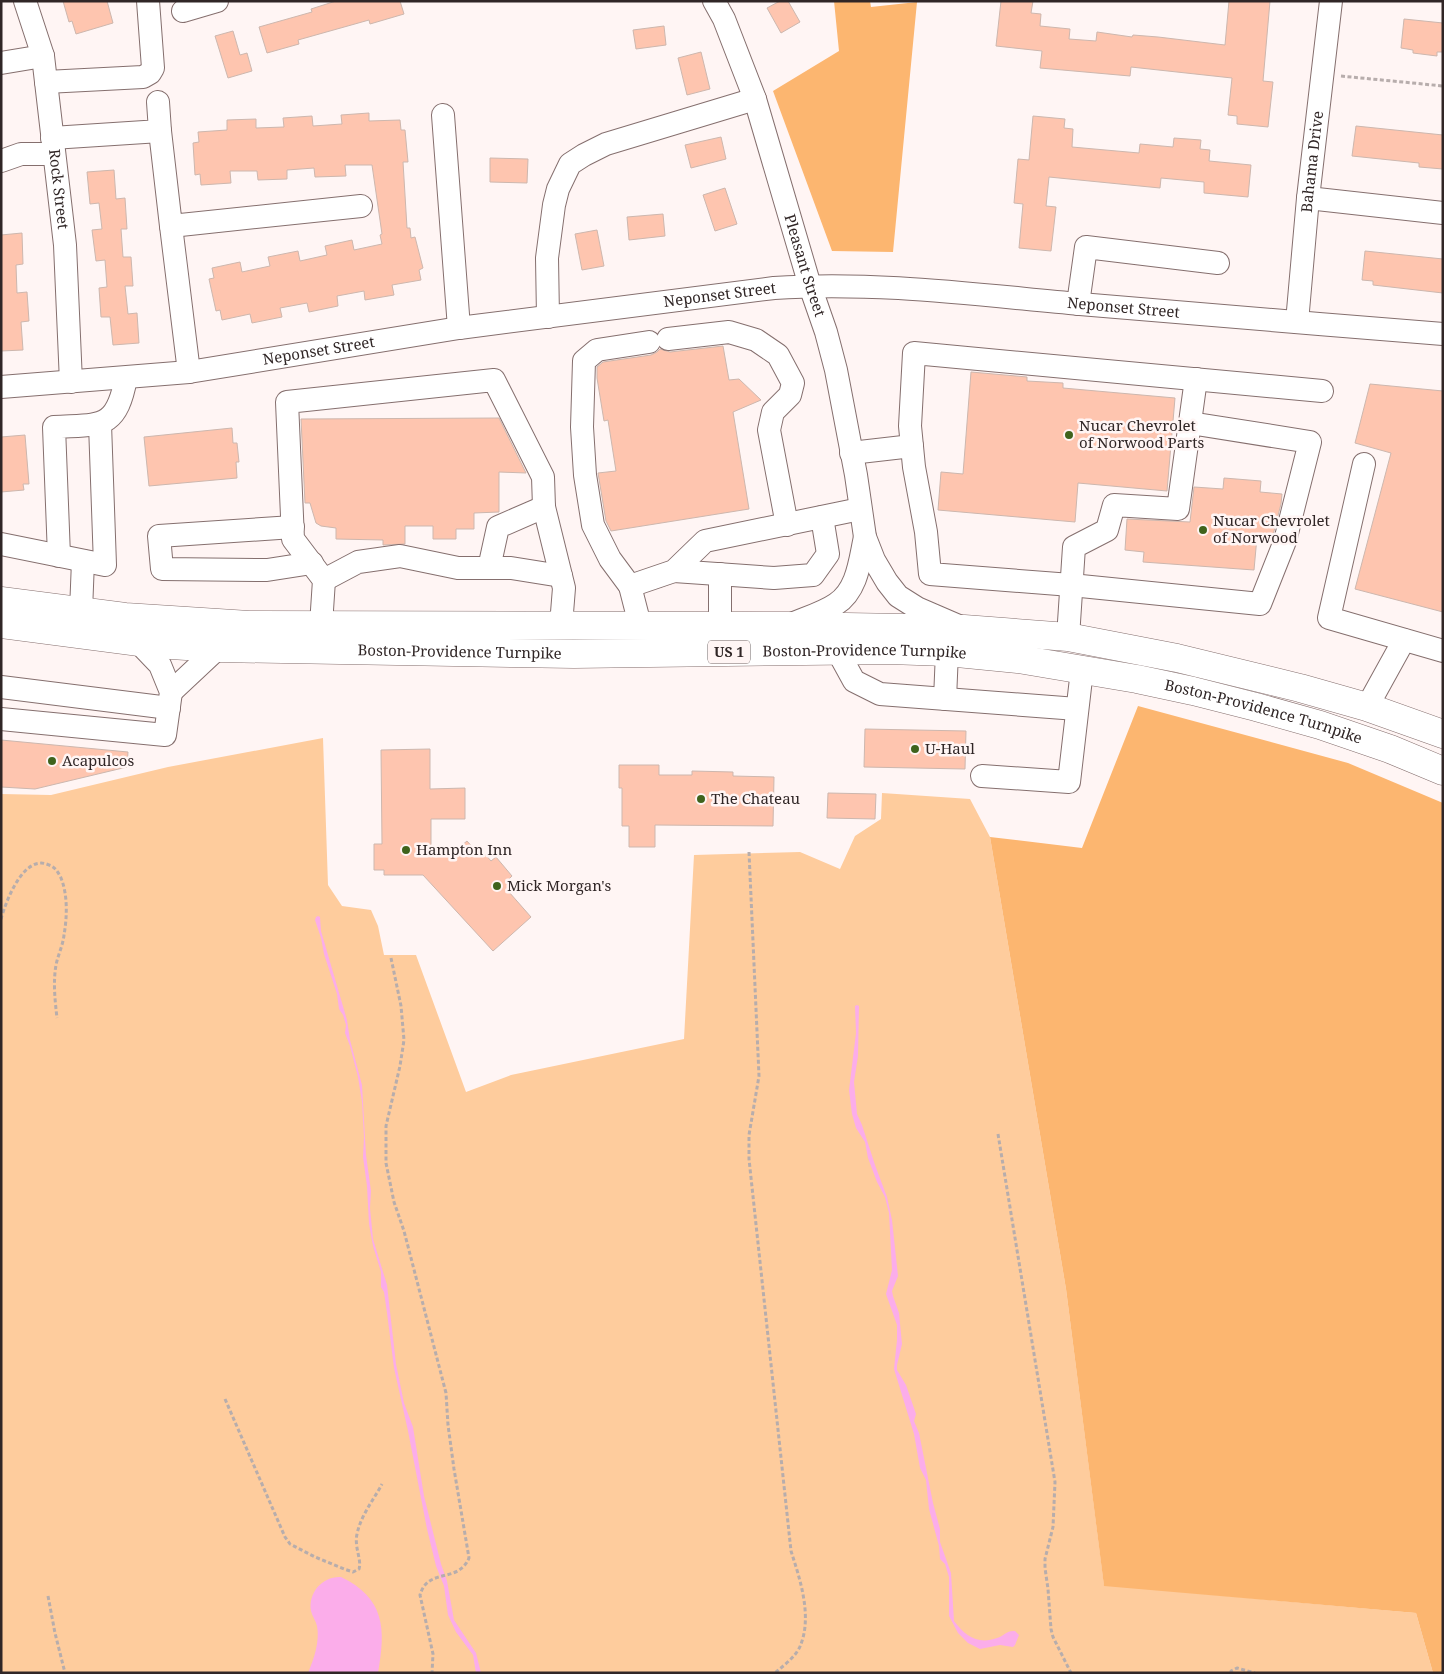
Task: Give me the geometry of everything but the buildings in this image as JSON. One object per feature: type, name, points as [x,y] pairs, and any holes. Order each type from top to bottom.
[{"type":"main road","name":"Boston-Providence Turnpike","points":[[1,600],[125,616],[249,625],[788,626],[964,629],[1068,637],[1177,658],[1300,688],[1367,707],[1443,734]]},
{"type":"main road","name":"Boston-Providence Turnpike","points":[[1,624],[138,642],[218,648],[574,654],[889,650],[947,652],[1018,659],[1137,678],[1193,691],[1320,725],[1390,749],[1443,771]]},
{"type":"street","name":"Rock Street","points":[[25,1],[43,56],[65,245],[71,382]]},
{"type":"street","points":[[46,82],[143,77],[150,73],[153,68],[148,1]]},
{"type":"street","points":[[183,11],[217,1]]},
{"type":"street","name":"Pleasant Street","points":[[714,1],[724,19],[755,99],[810,286],[826,332],[836,370],[864,537],[874,560],[898,596],[917,608],[964,629]]},
{"type":"street","name":"Bahama Drive","points":[[1297,322],[1308,198],[1331,1]]},
{"type":"street","points":[[1,63],[43,56]]},
{"type":"street","points":[[548,317],[547,258],[554,205],[558,189],[570,164],[606,144],[755,99]]},
{"type":"street","points":[[158,102],[189,372]]},
{"type":"street","points":[[442,115],[459,328]]},
{"type":"street","points":[[1,160],[53,146],[160,130]]},
{"type":"street","points":[[1308,198],[1443,213]]},
{"type":"street","points":[[171,226],[361,206]]},
{"type":"street","points":[[1078,304],[1086,247],[1218,263]]},
{"type":"street","name":"Neponset Street","points":[[1,387],[189,372],[459,328],[774,288],[810,286],[965,293],[1443,334]]},
{"type":"street","points":[[640,625],[630,586],[610,559],[593,525],[584,466],[582,427],[584,362],[597,350],[658,340],[729,332],[756,340],[778,355],[792,383],[790,395],[773,412],[769,430],[787,524]]},
{"type":"street","points":[[1190,424],[1310,442],[1285,541],[1260,604],[1072,585],[930,574],[926,532],[914,468],[910,426],[914,353],[1322,391]]},
{"type":"street","points":[[59,556],[54,426],[100,424],[109,419],[117,409],[126,378]]},
{"type":"street","points":[[1068,637],[1074,547],[1107,530],[1114,505],[1178,509],[1196,379]]},
{"type":"street","points":[[321,625],[318,572],[293,539],[287,402],[494,380],[543,477],[544,507],[564,588],[561,625]]},
{"type":"street","points":[[1,544],[105,565],[100,424]]},
{"type":"street","points":[[851,453],[912,446]]},
{"type":"street","points":[[1364,464],[1329,618],[1443,651]]},
{"type":"street","points":[[489,568],[498,527],[544,507]]},
{"type":"street","points":[[674,571],[705,541],[860,509]]},
{"type":"street","points":[[630,586],[674,571],[774,578],[813,575],[828,554],[822,517]]},
{"type":"street","points":[[293,527],[159,536],[162,570],[318,572],[358,562],[400,556],[458,568],[511,568],[561,576]]},
{"type":"street","name":"Pleasant Street","points":[[788,626],[837,604],[847,593],[856,578],[864,537]]},
{"type":"street","points":[[81,611],[83,561]]},
{"type":"street","points":[[720,574],[720,626]]},
{"type":"street","points":[[1367,707],[1404,640]]},
{"type":"street","points":[[1,718],[165,735],[170,700],[160,665],[138,642]]},
{"type":"street","points":[[170,700],[218,648]]},
{"type":"street","points":[[837,650],[854,681],[880,694],[1078,709]]},
{"type":"street","points":[[944,698],[947,652]]},
{"type":"street","points":[[982,776],[1068,782],[1082,670]]},
{"type":"street","points":[[1,687],[170,700]]},
{"type":"path","points":[[1322,74],[1443,86]]},
{"type":"path","points":[[749,852],[759,1054],[759,1076],[749,1135],[749,1158],[791,1551],[802,1589],[805,1628],[801,1645],[775,1673]]},
{"type":"path","points":[[1,919],[11,892],[27,869],[36,863],[45,863],[54,867],[61,877],[66,905],[64,935],[56,965],[55,997],[57,1018]]},
{"type":"path","points":[[391,958],[401,1006],[404,1040],[386,1126],[386,1163],[394,1202],[404,1231],[446,1393],[451,1443],[468,1558],[466,1565],[461,1570],[429,1581],[422,1589],[420,1595],[432,1654],[432,1673]]},
{"type":"path","points":[[998,1134],[1055,1482],[1053,1521],[1045,1568],[1051,1628],[1053,1637],[1071,1673]]},
{"type":"path","points":[[225,1399],[285,1536],[290,1544],[298,1549],[344,1570],[353,1572],[358,1569],[360,1564],[355,1543],[357,1533],[365,1511],[382,1484]]},
{"type":"path","points":[[48,1596],[65,1673]]},
{"type":"path","points":[[1230,1673],[1237,1668],[1255,1673]]},
{"type":"shaded area","points":[[834,1],[870,1],[871,7],[917,2],[893,252],[832,251],[773,91],[839,51]]},
{"type":"shaded area","points":[[1138,706],[1348,763],[1443,803],[1443,1673],[1433,1673],[1416,1613],[1104,1586],[1066,1289],[990,837],[1082,848]]},
{"type":"shaded area","points":[[323,738],[328,885],[342,906],[371,910],[378,926],[384,955],[416,955],[466,1092],[511,1075],[684,1039],[694,855],[800,852],[840,869],[855,836],[881,819],[882,793],[970,799],[990,837],[1066,1289],[1104,1585],[1416,1613],[1433,1673],[1,1673],[1,794],[51,795],[168,767]]},
{"type":"shaded area","points":[[318,916],[320,917],[321,931],[347,1020],[350,1040],[362,1085],[373,1239],[387,1285],[396,1364],[404,1403],[413,1427],[424,1496],[447,1581],[454,1620],[476,1653],[481,1673],[476,1673],[473,1655],[456,1632],[448,1615],[444,1586],[436,1566],[427,1529],[394,1368],[384,1292],[381,1287],[381,1272],[369,1224],[363,1157],[362,1102],[358,1077],[345,1033],[346,1025],[339,1009],[337,994],[315,920]]},
{"type":"shaded area","points":[[855,1006],[859,1006],[858,1056],[854,1082],[857,1114],[887,1197],[892,1220],[898,1276],[892,1291],[899,1313],[902,1344],[897,1370],[906,1385],[916,1414],[914,1421],[919,1433],[940,1529],[940,1542],[951,1573],[954,1621],[967,1635],[978,1640],[990,1640],[1010,1631],[1015,1631],[1019,1635],[1013,1647],[1000,1645],[980,1649],[968,1643],[958,1633],[949,1616],[949,1577],[945,1564],[940,1559],[939,1546],[929,1509],[926,1480],[920,1468],[914,1434],[894,1369],[897,1325],[886,1294],[892,1270],[889,1213],[885,1197],[868,1158],[865,1142],[856,1128],[852,1114],[849,1090],[856,1033]]},
{"type":"shaded area","points":[[341,1577],[356,1585],[366,1595],[374,1605],[379,1616],[382,1642],[378,1673],[308,1673],[318,1638],[317,1626],[311,1611],[314,1592],[318,1586],[328,1579]]},
{"type":"place","name":"Nucar Chevrolet of Norwood Parts","points":[[1069,435]]},
{"type":"place","name":"Nucar Chevrolet of Norwood","points":[[1203,530]]},
{"type":"place","name":"U-Haul","points":[[915,749]]},
{"type":"place","name":"Acapulcos","points":[[52,761]]},
{"type":"place","name":"The Chateau","points":[[701,799]]},
{"type":"place","name":"Hampton Inn","points":[[406,850]]},
{"type":"place","name":"Mick Morgan's","points":[[497,886]]}]
